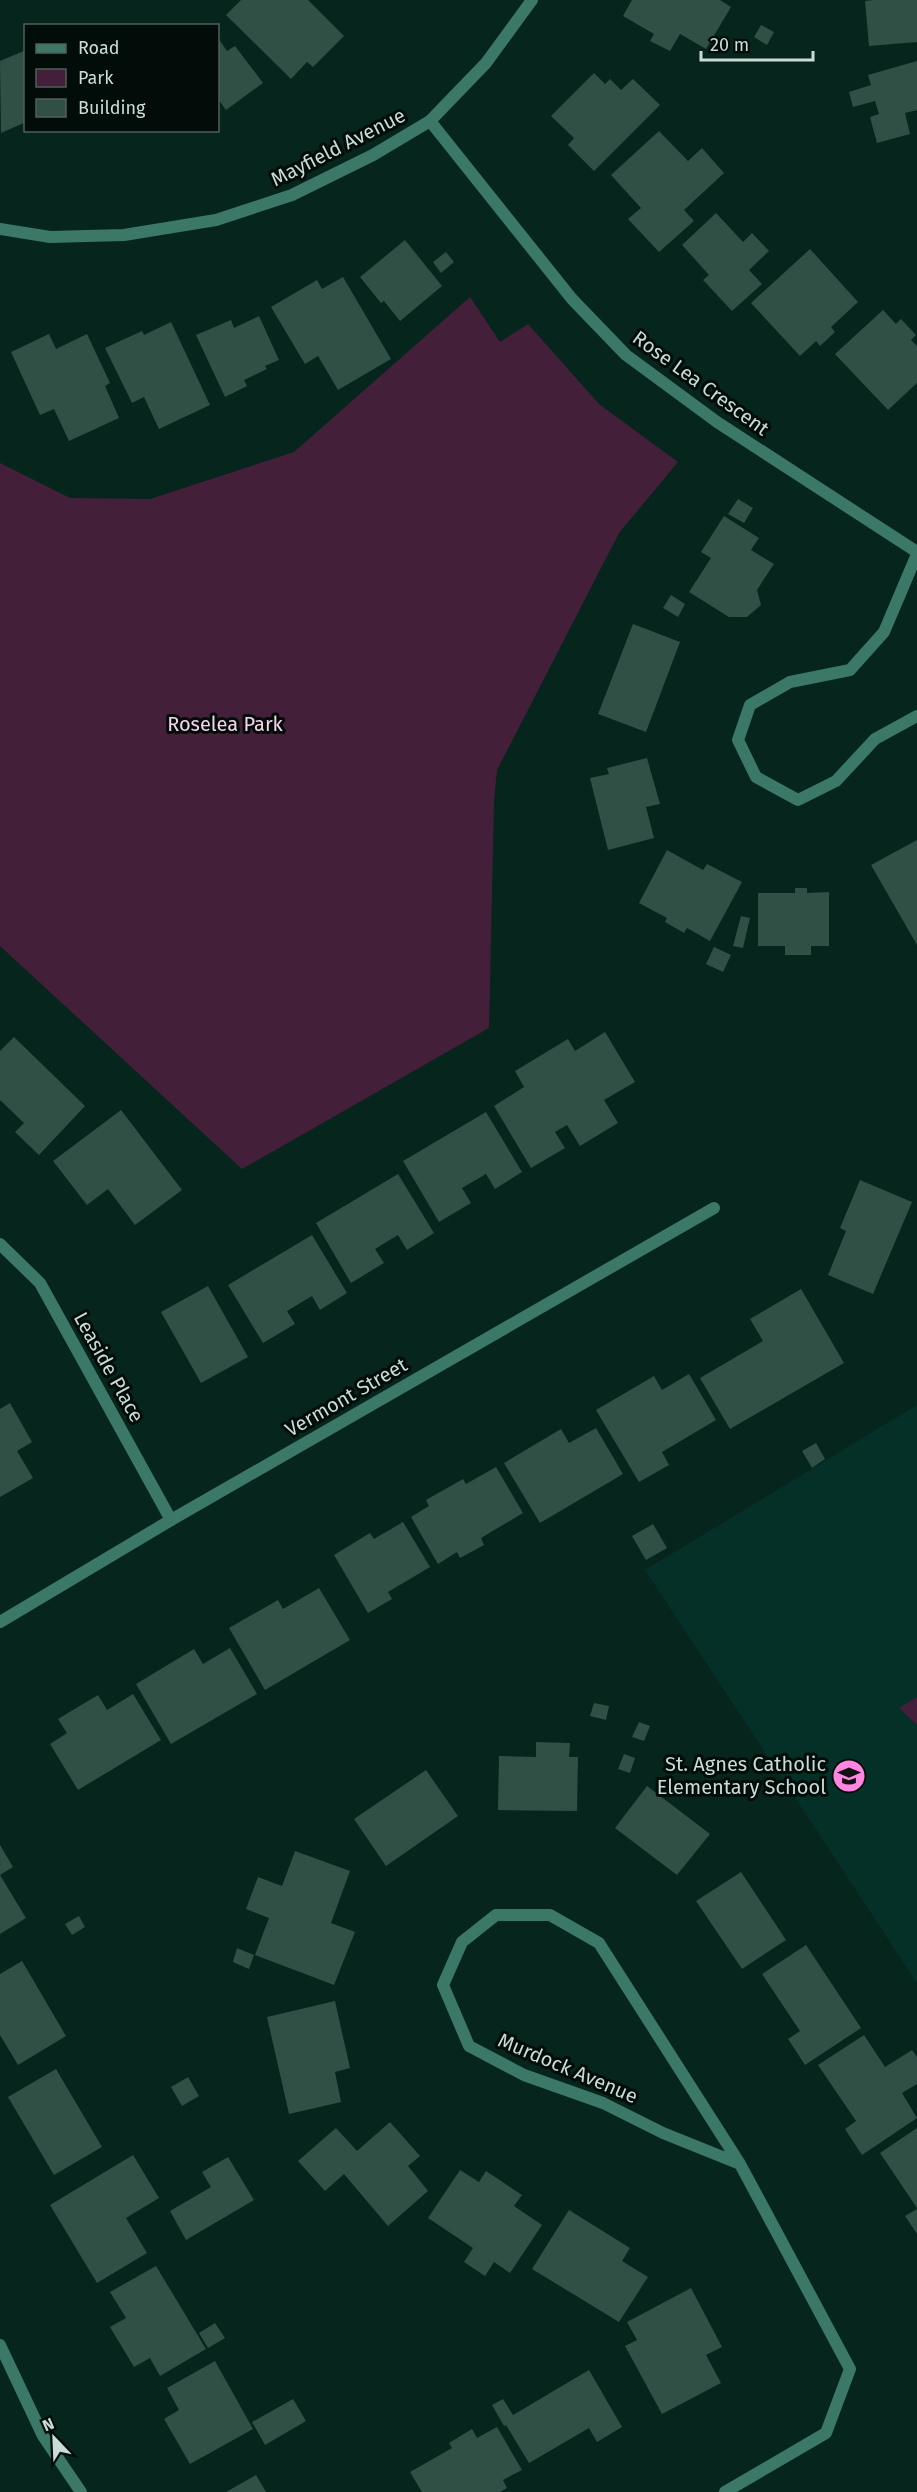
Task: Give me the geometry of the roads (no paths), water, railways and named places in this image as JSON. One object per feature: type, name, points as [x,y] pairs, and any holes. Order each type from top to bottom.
[{"type":"street","name":"Mayfield Avenue","points":[[0,229],[50,237],[124,235],[216,220],[292,195],[373,155],[430,121],[486,63],[532,0]]},
{"type":"street","name":"Rose Lea Crescent","points":[[430,121],[572,299],[626,355],[717,422],[917,553],[884,632],[850,670],[790,682],[750,705],[738,740],[756,777],[798,800],[836,781],[875,739],[917,716]]},
{"type":"street","name":"Vermont Street","points":[[0,1622],[171,1520],[714,1208]]},
{"type":"street","name":"Leaside Place","points":[[0,1244],[40,1283],[171,1520]]},
{"type":"street","name":"Murdock Avenue","points":[[725,2492],[826,2433],[850,2369],[740,2164],[599,1943],[550,1915],[496,1915],[462,1942],[443,1985],[469,2046],[524,2075],[603,2103],[663,2133],[740,2164]]},
{"type":"street","points":[[0,2345],[43,2436],[81,2492]]},
{"type":"place","name":"St. Agnes Catholic Elementary School","points":[[849,1776]]},
{"type":"park label","name":"Roselea Park","points":[[225,724]]}]
